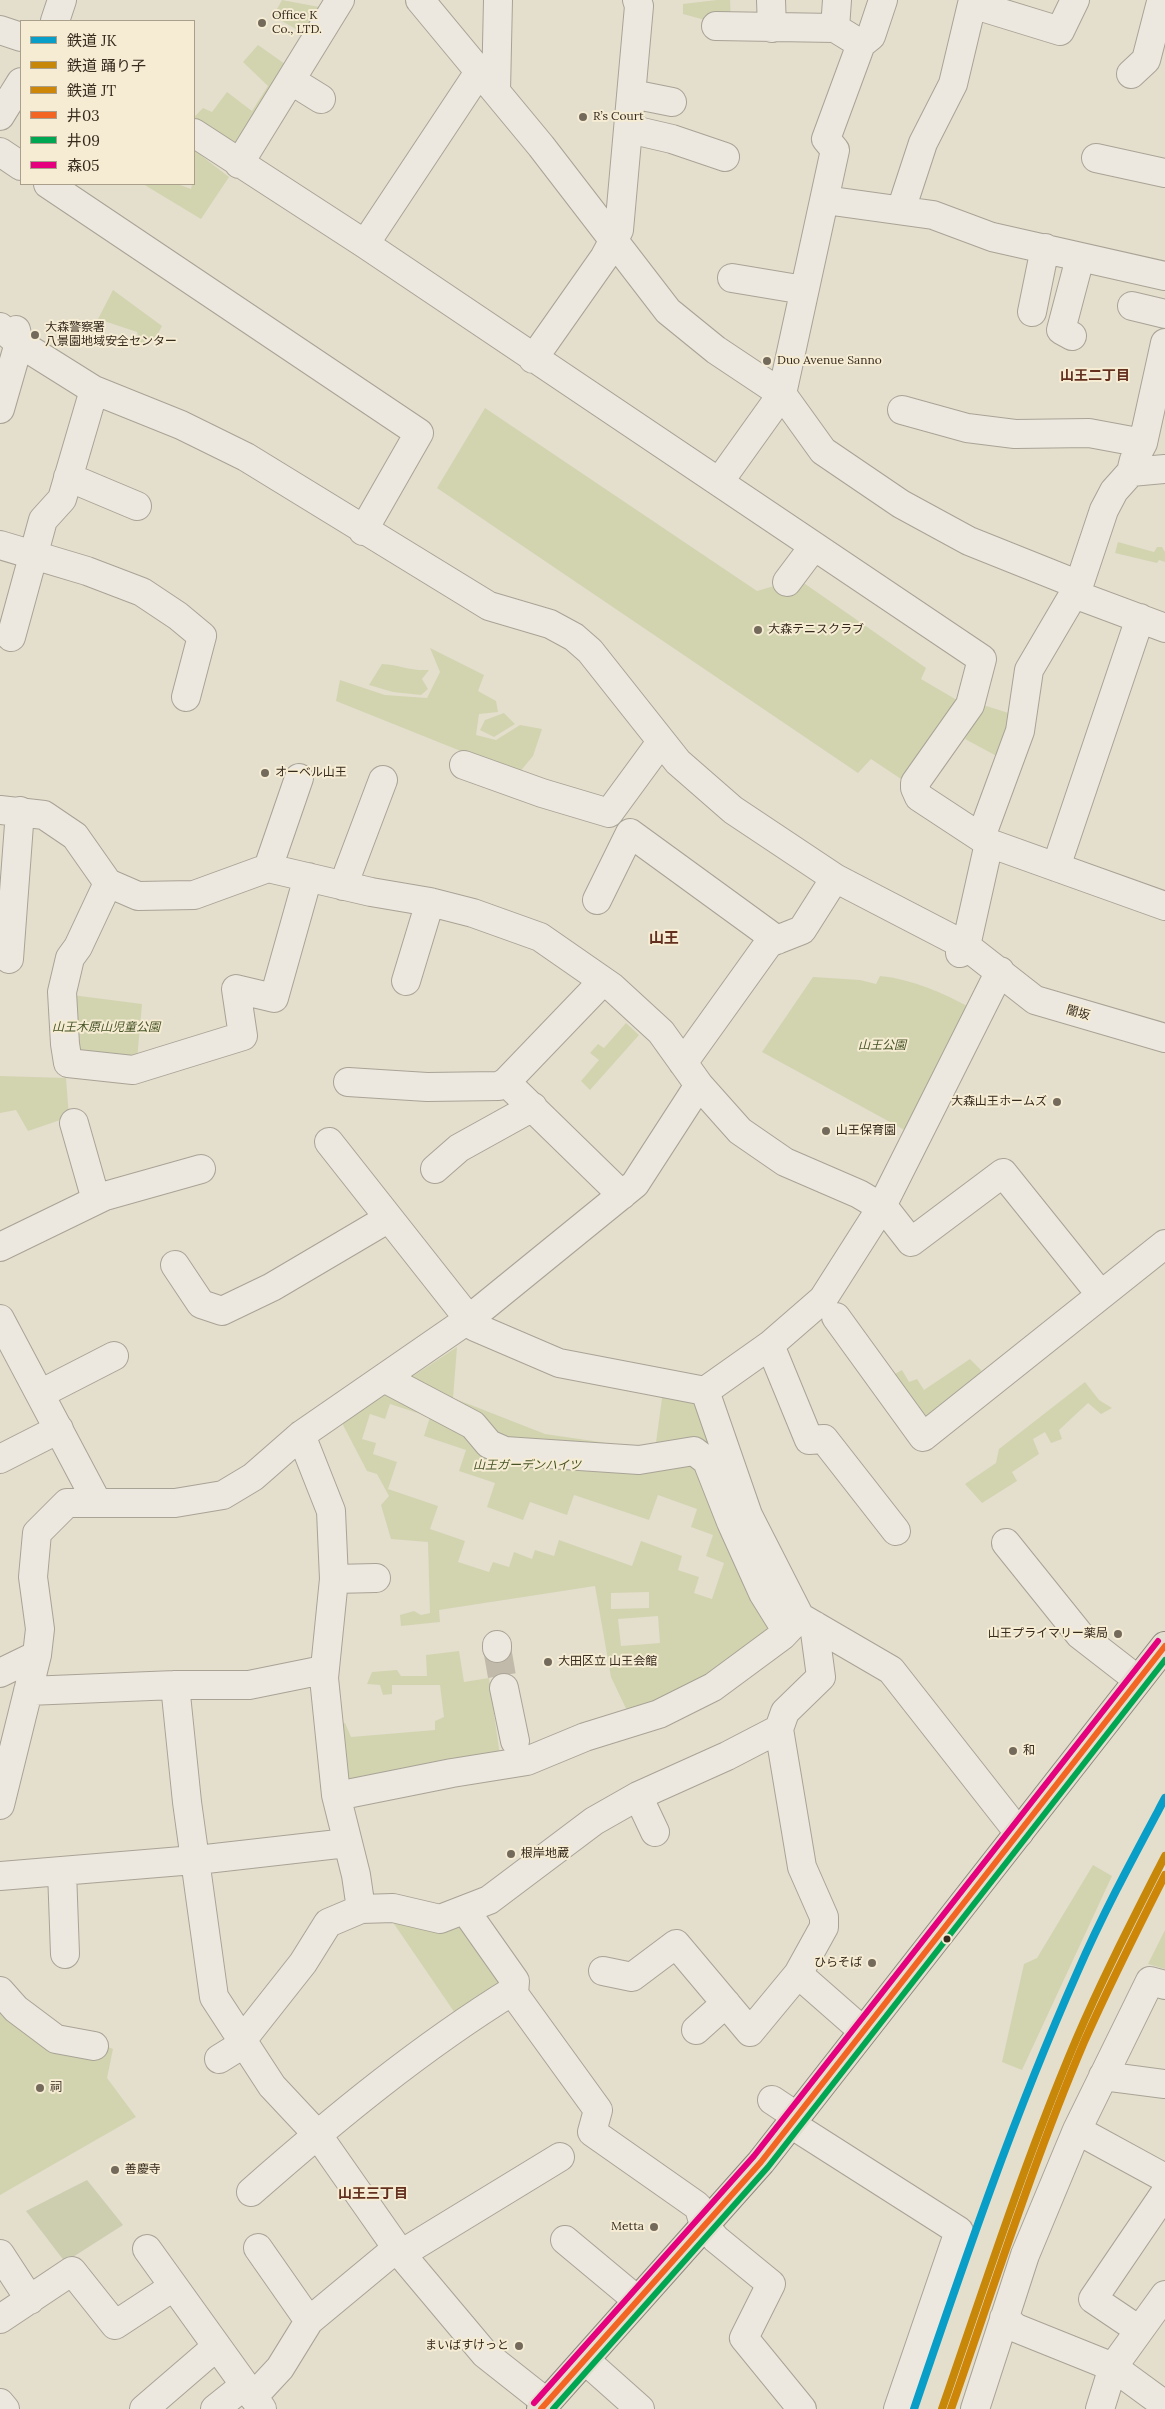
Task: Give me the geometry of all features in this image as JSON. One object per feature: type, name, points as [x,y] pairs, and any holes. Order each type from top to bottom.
[{"type":"main road","points":[[544,2406],[761,2162],[1165,1646]]},
{"type":"street","points":[[55,20],[62,0]]},
{"type":"street","points":[[239,164],[292,81],[340,0]]},
{"type":"street","points":[[420,0],[668,311],[716,350],[782,394],[823,451],[901,504],[970,541],[1153,623],[1056,867]]},
{"type":"street","points":[[364,244],[487,82],[498,0]]},
{"type":"street","points":[[533,359],[614,241],[619,230],[639,6],[637,0]]},
{"type":"street","points":[[771,0],[772,28]]},
{"type":"street","points":[[835,28],[837,0]]},
{"type":"street","points":[[719,482],[782,394],[835,150],[826,139],[861,44],[870,36],[883,0]]},
{"type":"street","points":[[901,210],[923,144],[953,84],[972,4],[1060,31],[1074,0]]},
{"type":"street","points":[[1131,74],[1146,60],[1161,2]]},
{"type":"street","points":[[716,26],[835,28],[861,44]]},
{"type":"street","points":[[0,30],[20,37]]},
{"type":"street","points":[[292,81],[321,99]]},
{"type":"street","points":[[0,116],[20,84]]},
{"type":"street","points":[[632,94],[672,102]]},
{"type":"street","points":[[629,129],[672,138],[725,157]]},
{"type":"street","points":[[195,134],[364,244],[982,659],[970,705],[918,777],[914,788],[919,797],[985,840],[1165,906]]},
{"type":"street","points":[[0,152],[20,165]]},
{"type":"street","points":[[1096,158],[1165,173]]},
{"type":"street","points":[[49,185],[272,338],[419,433],[363,531]]},
{"type":"street","points":[[825,200],[933,215],[992,237],[1165,276]]},
{"type":"street","points":[[1032,312],[1045,248]]},
{"type":"street","points":[[1072,336],[1061,330],[1080,258]]},
{"type":"street","points":[[732,278],[804,290]]},
{"type":"street","points":[[1132,306],[1165,314]]},
{"type":"street","points":[[0,409],[12,333]]},
{"type":"street","name":"闇坂","points":[[12,333],[94,390],[181,424],[246,458],[363,531],[490,606],[550,624],[574,637],[590,652],[678,762],[734,810],[835,878],[1000,971],[1034,1000],[1165,1038]]},
{"type":"street","points":[[963,950],[985,840],[1020,731],[1029,670],[1077,590],[1086,551],[1104,510],[1114,492],[1131,472],[1134,460],[1143,443],[1165,343]]},
{"type":"street","points":[[11,637],[43,520],[62,499],[94,390]]},
{"type":"street","points":[[902,410],[966,428],[1014,434],[1089,433],[1143,443]]},
{"type":"street","points":[[1131,472],[1165,469]]},
{"type":"street","points":[[68,477],[137,506]]},
{"type":"street","points":[[0,545],[35,554],[142,592],[178,616],[202,636],[186,697]]},
{"type":"street","points":[[787,582],[814,546]]},
{"type":"street","points":[[464,765],[542,793],[609,812],[662,742]]},
{"type":"street","points":[[268,868],[300,778]]},
{"type":"street","points":[[343,886],[383,780]]},
{"type":"street","points":[[9,959],[10,810],[44,815],[75,836],[108,883],[138,896],[194,895],[268,868],[343,886],[430,902],[473,913],[540,937],[603,981],[662,1032],[698,1086],[740,1132],[785,1162],[859,1194],[886,1210],[911,1242],[1003,1173],[1101,1295]]},
{"type":"street","points":[[597,900],[630,833],[777,940]]},
{"type":"street","points":[[108,883],[78,947],[70,958],[62,992],[65,1044],[68,1063],[133,1070],[243,1036],[236,989],[274,998],[308,877]]},
{"type":"street","points":[[683,1063],[769,944],[802,930],[835,878]]},
{"type":"street","points":[[406,981],[430,902]]},
{"type":"street","points":[[329,1142],[475,1326],[559,1363],[705,1391],[770,1345],[823,1298],[881,1208],[1000,971]]},
{"type":"street","points":[[348,1082],[427,1086],[499,1086],[506,1082],[603,981]]},
{"type":"street","points":[[506,1082],[622,1195]]},
{"type":"street","points":[[0,1805],[37,1655],[40,1629],[33,1577],[37,1533],[67,1503],[175,1503],[223,1495],[253,1477],[301,1435],[469,1319],[635,1184],[698,1086]]},
{"type":"street","points":[[434,1169],[459,1148],[532,1107]]},
{"type":"street","points":[[74,1123],[96,1200]]},
{"type":"street","points":[[0,1247],[105,1196],[201,1169]]},
{"type":"street","points":[[175,1265],[201,1304],[222,1311],[272,1287],[389,1218]]},
{"type":"street","points":[[836,1317],[923,1437],[1165,1244]]},
{"type":"street","points":[[0,1318],[12,1366],[40,1394],[97,1502]]},
{"type":"street","points":[[770,1345],[809,1440],[824,1439],[896,1532]]},
{"type":"street","points":[[40,1394],[114,1356]]},
{"type":"street","points":[[384,1378],[473,1425],[489,1444],[505,1451],[639,1460],[694,1451],[707,1461],[731,1522],[763,1593],[800,1624],[891,1670],[1019,1833]]},
{"type":"street","points":[[603,1971],[632,1977],[676,1944],[750,2032],[798,1974],[824,1927],[824,1917],[802,1867],[779,1729],[785,1712],[820,1677],[800,1624],[748,1515],[705,1391]]},
{"type":"street","points":[[0,1459],[59,1429]]},
{"type":"street","points":[[301,1435],[331,1511],[334,1579],[323,1670],[336,1795],[356,1875],[361,1909]]},
{"type":"street","points":[[1006,1543],[1080,1635],[1138,1680]]},
{"type":"street","points":[[334,1579],[376,1578]]},
{"type":"street","points":[[352,1793],[452,1772],[520,1749],[585,1738],[659,1714],[713,1687],[800,1624]]},
{"type":"street","points":[[0,1673],[37,1655]]},
{"type":"street","points":[[28,1691],[113,1690],[175,1685],[250,1685],[323,1670]]},
{"type":"street","points":[[175,1685],[184,1802],[196,1860],[214,1997],[272,2086],[317,2134],[399,2251],[485,2354],[544,2406]]},
{"type":"street","points":[[504,1688],[520,1749]]},
{"type":"street","points":[[218,2059],[240,2046],[242,2039],[303,1963],[328,1923],[361,1909],[393,1908],[440,1919],[490,1900],[594,1821],[638,1796],[727,1756],[779,1729]]},
{"type":"street","points":[[638,1796],[654,1832]]},
{"type":"street","points":[[0,1876],[196,1860],[347,1843]]},
{"type":"street","points":[[62,1871],[65,1954]]},
{"type":"street","points":[[466,1910],[515,1981],[514,1994],[598,2110],[592,2132],[696,2205],[699,2208],[704,2225],[716,2239],[770,2284],[744,2338],[802,2409]]},
{"type":"street","points":[[798,1974],[863,2031]]},
{"type":"street","points":[[975,2409],[1025,2255],[1077,2130],[1103,2076],[1157,1983]]},
{"type":"street","points":[[251,2192],[317,2134],[457,2025],[514,1990]]},
{"type":"street","points":[[0,1991],[16,2009],[56,2039],[94,2046]]},
{"type":"street","points":[[696,2030],[726,2003]]},
{"type":"street","points":[[1103,2076],[1165,2084]]},
{"type":"street","points":[[772,2100],[794,2120],[959,2231],[898,2409]]},
{"type":"street","points":[[1077,2130],[1165,2178]]},
{"type":"street","points":[[215,2409],[253,2397],[280,2368],[309,2321],[399,2251],[560,2157]]},
{"type":"street","points":[[1139,2330],[1093,2299],[1165,2193]]},
{"type":"street","points":[[565,2240],[637,2300]]},
{"type":"street","points":[[258,2248],[309,2321]]},
{"type":"street","points":[[146,2249],[253,2397]]},
{"type":"street","points":[[0,2254],[30,2300]]},
{"type":"street","points":[[0,2320],[72,2271],[115,2326],[173,2287]]},
{"type":"street","points":[[1100,2409],[1113,2367],[1165,2295]]},
{"type":"street","points":[[1004,2318],[1016,2328],[1113,2367],[1165,2405]]},
{"type":"street","points":[[144,2409],[216,2347]]},
{"type":"street","points":[[585,2360],[640,2409]]},
{"type":"street","points":[[0,2403],[5,2409]]},
{"type":"green space","points":[[282,0],[330,9],[238,155],[195,125],[195,116],[203,108],[212,112],[227,92],[252,111],[268,86],[243,62],[258,45],[285,64],[303,33],[273,16]]},
{"type":"green space","points":[[730,0],[731,25],[683,14],[683,4]]},
{"type":"green space","points":[[195,151],[229,177],[201,219],[145,185],[181,185],[191,189],[192,185],[195,185]]},
{"type":"green space","points":[[113,290],[162,326],[154,341],[141,346],[137,332],[98,319]]},
{"type":"green space","name":"大森テニスクラブ","points":[[485,408],[757,591],[798,579],[926,668],[921,679],[962,703],[904,781],[871,759],[858,773],[437,488]]},
{"type":"green space","points":[[1118,542],[1154,552],[1157,547],[1162,547],[1165,552],[1165,562],[1159,560],[1157,563],[1115,553]]},
{"type":"green space","points":[[430,648],[484,675],[478,691],[496,701],[498,712],[479,714],[476,735],[496,740],[520,725],[542,729],[533,756],[518,774],[336,701],[340,680],[385,695],[427,698],[440,672]]},
{"type":"green space","points":[[382,664],[416,670],[429,670],[422,679],[428,689],[421,695],[393,692],[369,685]]},
{"type":"green space","points":[[983,705],[1015,715],[1004,760],[965,739]]},
{"type":"green space","points":[[504,713],[515,724],[494,737],[480,730],[485,720]]},
{"type":"green space","name":"山王公園","points":[[880,976],[904,980],[927,988],[971,1008],[910,1133],[762,1052],[813,977],[860,980],[876,984]]},
{"type":"green space","name":"山王木原山児童公園","points":[[72,995],[142,1004],[137,1060],[81,1054],[73,1045]]},
{"type":"green space","points":[[626,1023],[639,1035],[590,1090],[581,1081],[599,1060],[590,1053],[598,1044],[604,1048]]},
{"type":"green space","points":[[0,1076],[66,1078],[69,1117],[28,1131],[16,1110],[0,1113]]},
{"type":"green space","name":"山王ガーデンハイツ","points":[[457,1347],[453,1398],[545,1434],[655,1450],[663,1391],[702,1398],[780,1631],[631,1719],[611,1677],[595,1586],[439,1610],[440,1622],[401,1626],[400,1615],[414,1611],[421,1615],[430,1613],[428,1542],[391,1539],[381,1505],[389,1496],[377,1474],[367,1471],[342,1423]],"holes":[[[390,1404],[430,1417],[424,1436],[466,1450],[459,1471],[495,1483],[487,1507],[523,1520],[530,1502],[567,1515],[574,1495],[649,1520],[658,1495],[697,1509],[691,1527],[713,1535],[706,1556],[724,1563],[712,1599],[694,1593],[699,1577],[678,1570],[682,1556],[641,1541],[632,1566],[559,1540],[554,1556],[535,1550],[532,1559],[514,1552],[509,1567],[493,1562],[489,1572],[458,1562],[465,1541],[430,1529],[438,1506],[388,1489],[397,1462],[373,1454],[376,1443],[362,1439],[370,1414],[385,1419]],[[649,1592],[649,1608],[611,1609],[611,1593]],[[658,1616],[660,1643],[621,1646],[618,1619]]]},
{"type":"green space","points":[[970,1359],[981,1370],[980,1379],[926,1418],[893,1375],[902,1370],[909,1382],[917,1379],[924,1390]]},
{"type":"green space","points":[[1085,1382],[1099,1400],[1112,1408],[1101,1414],[1088,1403],[1059,1430],[1062,1439],[1051,1443],[1045,1432],[1033,1439],[1039,1454],[1012,1472],[1017,1481],[982,1503],[965,1484],[996,1463],[999,1449]]},
{"type":"green space","points":[[459,1651],[464,1682],[489,1678],[500,1756],[334,1784],[330,1724],[345,1723],[351,1737],[435,1730],[435,1721],[444,1717],[440,1685],[392,1685],[392,1694],[383,1695],[380,1685],[367,1684],[372,1672],[397,1670],[401,1676],[427,1676],[426,1655]]},
{"type":"green space","points":[[1093,1865],[1112,1876],[1022,2070],[1002,2062],[1024,1964],[1037,1958]]},
{"type":"green space","points":[[388,1915],[463,1919],[508,1984],[459,2019]]},
{"type":"green space","points":[[1165,1930],[1165,1969],[1148,1964]]},
{"type":"green space","points":[[0,1991],[16,2009],[113,2049],[107,2078],[136,2117],[0,2195]]},
{"type":"green space","points":[[87,2180],[123,2225],[65,2262],[26,2211]]},
{"type":"tunnel","points":[[497,1648],[504,1688]]},
{"type":"rail line","name":"JK","points":[[914,2409],[991,2189],[1054,2026],[1097,1928],[1165,1798]]},
{"type":"rail line","name":"踊り子","points":[[942,2409],[1006,2223],[1057,2085],[1097,1993],[1165,1856]]},
{"type":"rail line","name":"JT","points":[[951,2409],[1014,2224],[1065,2087],[1103,2000],[1165,1875]]},
{"type":"transit line","name":"森05","points":[[534,2403],[754,2156],[1158,1641]]},
{"type":"transit line","name":"井03","points":[[541,2409],[761,2162],[1165,1646]]},
{"type":"transit line","name":"井09","points":[[553,2409],[768,2167],[1165,1660]]},
{"type":"place","name":"Office K Co., LTD.","points":[[262,23]]},
{"type":"place","name":"R’s Court","points":[[583,117]]},
{"type":"place","name":"大森警察署 八景園地域安全センター","points":[[35,335]]},
{"type":"place","name":"Duo Avenue Sanno","points":[[767,361]]},
{"type":"place","name":"大森テニスクラブ","points":[[758,630]]},
{"type":"place","name":"オーベル山王","points":[[265,773]]},
{"type":"place","name":"大森山王ホームズ","points":[[1057,1102]]},
{"type":"place","name":"山王保育園","points":[[826,1131]]},
{"type":"place","name":"山王プライマリー薬局","points":[[1118,1634]]},
{"type":"place","name":"大田区立 山王会館","points":[[548,1662]]},
{"type":"place","name":"和","points":[[1013,1751]]},
{"type":"place","name":"根岸地蔵","points":[[511,1854]]},
{"type":"place","name":"ひらそば","points":[[872,1963]]},
{"type":"place","name":"祠","points":[[40,2088]]},
{"type":"place","name":"善慶寺","points":[[115,2170]]},
{"type":"place","name":"Metta","points":[[654,2227]]},
{"type":"place","name":"まいばすけっと","points":[[519,2346]]},
{"type":"district","name":"山王二丁目","points":[[1095,376]]},
{"type":"district","name":"山王","points":[[664,939]]},
{"type":"district","name":"山王三丁目","points":[[373,2194]]}]
